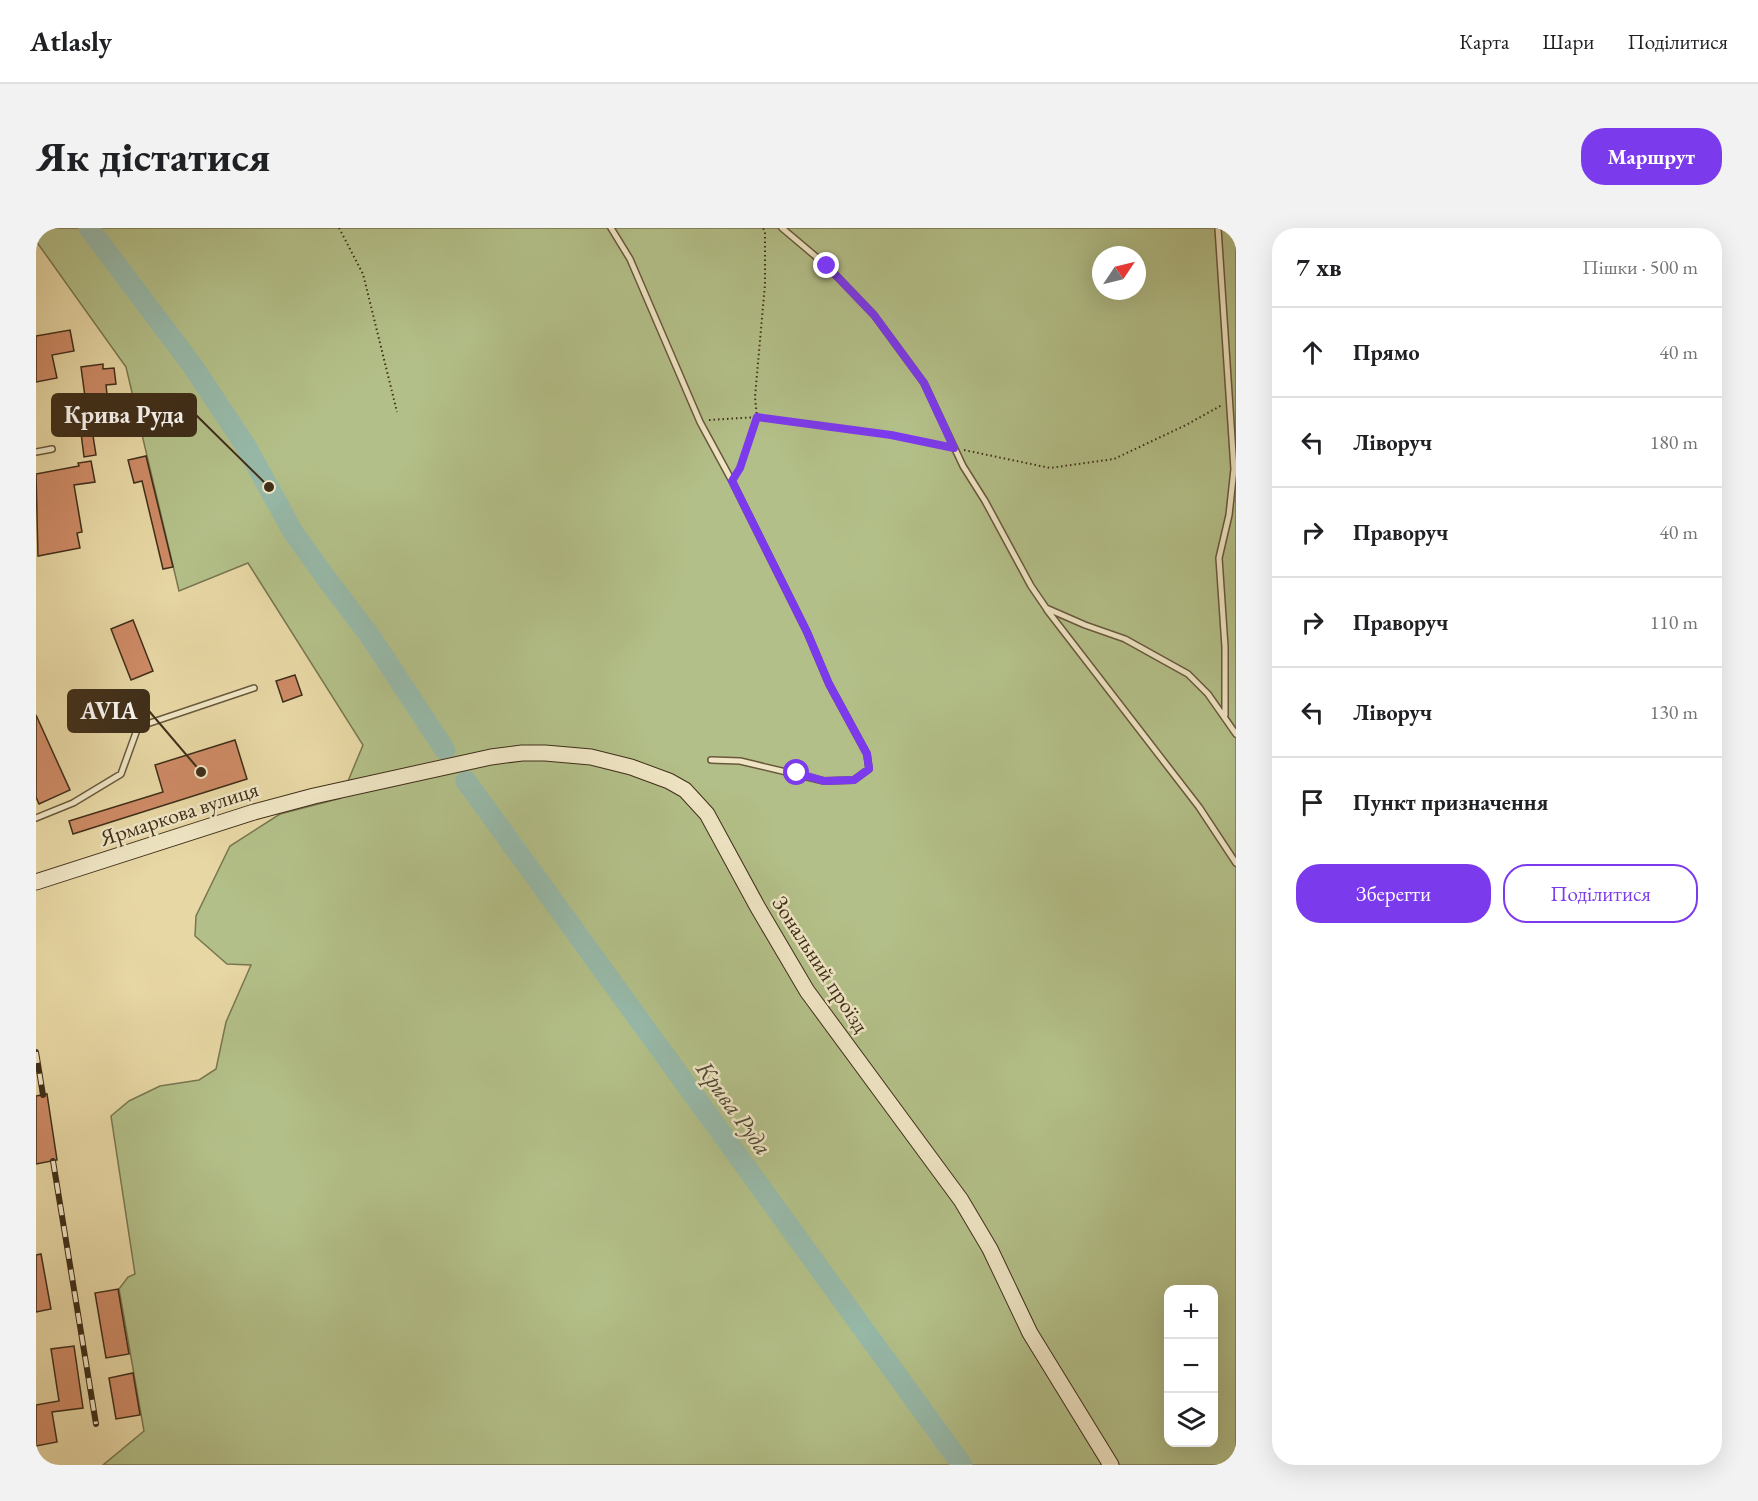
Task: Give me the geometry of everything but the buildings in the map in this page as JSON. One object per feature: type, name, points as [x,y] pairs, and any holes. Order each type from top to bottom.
[{"type":"street","name":"Зональний проїзд","points":[[337,790],[491,757],[522,753],[591,757],[631,767],[669,781],[685,790],[707,814],[807,991],[976,1223],[1030,1333],[1111,1465]]},
{"type":"street","name":"Ярмаркова вулиця","points":[[36,882],[254,812],[337,790]]},
{"type":"lane","points":[[611,228],[630,259],[700,422],[807,632],[829,684],[867,754],[869,769],[854,780],[824,781],[740,761],[711,760]]},
{"type":"lane","points":[[782,228],[827,266],[874,315],[924,383],[963,466],[985,501],[1030,586],[1199,807],[1236,863]]},
{"type":"lane","points":[[1218,228],[1234,470],[1229,515],[1219,558],[1225,647],[1225,716]]},
{"type":"lane","points":[[36,452],[52,449]]},
{"type":"lane","points":[[1047,608],[1125,639],[1188,674],[1208,694],[1236,734]]},
{"type":"lane","points":[[36,818],[73,803],[121,774],[138,726],[254,688]]},
{"type":"path","points":[[339,228],[363,274],[397,412]]},
{"type":"path","points":[[732,481],[740,468],[757,417],[755,397],[765,284],[765,232],[763,228]]},
{"type":"path","points":[[700,422],[719,418],[757,417],[891,435],[1050,468],[1114,459],[1186,425],[1229,400]]},
{"type":"green space","points":[[36,228],[1236,228],[1236,1465],[103,1465],[144,1431],[119,1289],[128,1277],[135,1274],[111,1116],[129,1101],[160,1086],[199,1080],[216,1069],[226,1022],[251,965],[227,964],[195,936],[196,916],[230,846],[280,814],[341,798],[363,745],[248,563],[179,591],[126,367],[36,241]]},
{"type":"waterway","name":"Крива Руда","points":[[89,228],[192,365],[247,448],[293,532],[370,636],[445,750]]},
{"type":"waterway","name":"Крива Руда","points":[[466,781],[962,1465]]},
{"type":"railway","points":[[36,1052],[43,1095]]},
{"type":"railway","points":[[53,1161],[96,1424]]},
{"type":"place","name":"Крива Руда","points":[[269,487]]},
{"type":"place","name":"AVIA","points":[[201,772]]},
{"type":"route","points":[[797,773],[824,781],[854,780],[869,769],[867,754],[829,684],[807,632],[732,481],[740,468],[757,417],[891,435],[954,448],[924,383],[874,315],[827,266]]}]
